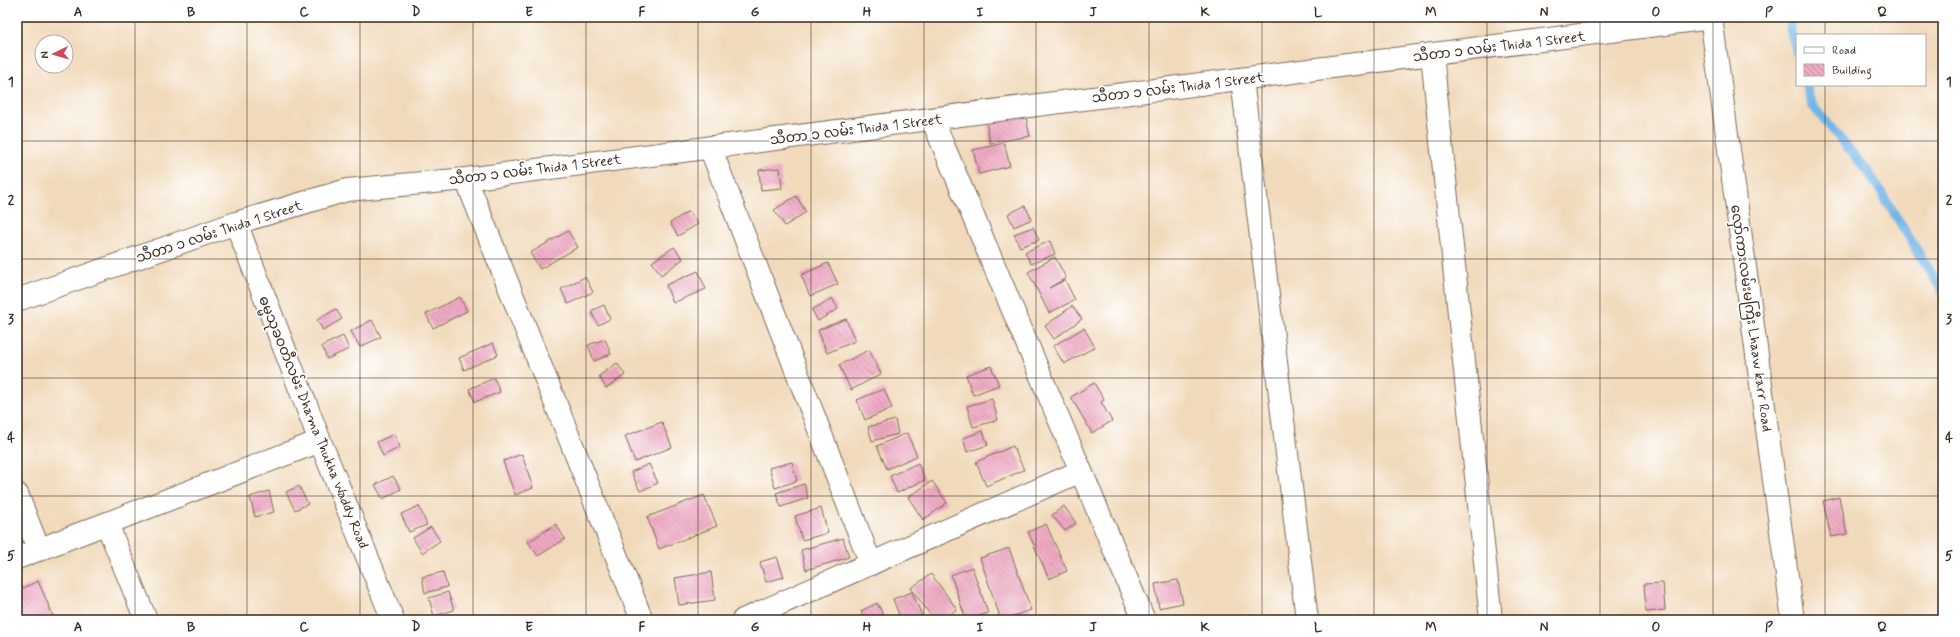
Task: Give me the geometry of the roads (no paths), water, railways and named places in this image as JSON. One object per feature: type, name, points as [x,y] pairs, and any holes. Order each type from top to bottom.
[{"type":"street","name":"သီတာ ၁ လမ်း Thida 1 Street","points":[[17,300],[236,223],[347,190],[466,179],[1711,18]]},
{"type":"street","name":"လှော်ကားလမ်းမကြီး Lhaaw karr Road","points":[[1711,18],[1793,620]]},
{"type":"street","points":[[1432,54],[1492,620]]},
{"type":"street","points":[[1242,79],[1307,620]]},
{"type":"street","points":[[932,119],[1144,620]]},
{"type":"street","points":[[710,147],[871,564]]},
{"type":"street","points":[[466,179],[642,620]]},
{"type":"street","name":"ဓမ္မသုခဝတီလမ်း Dhama Thukha Waddy Road","points":[[236,223],[320,441],[393,620]]},
{"type":"street","points":[[17,558],[320,441]]},
{"type":"street","points":[[743,620],[1081,471]]},
{"type":"street","points":[[17,494],[39,550]]},
{"type":"street","points":[[107,524],[146,620]]},
{"type":"waterway","points":[[1791,17],[1790,29],[1796,50]]},
{"type":"waterway","points":[[1806,86],[1812,105],[1869,173],[1943,292]]}]
